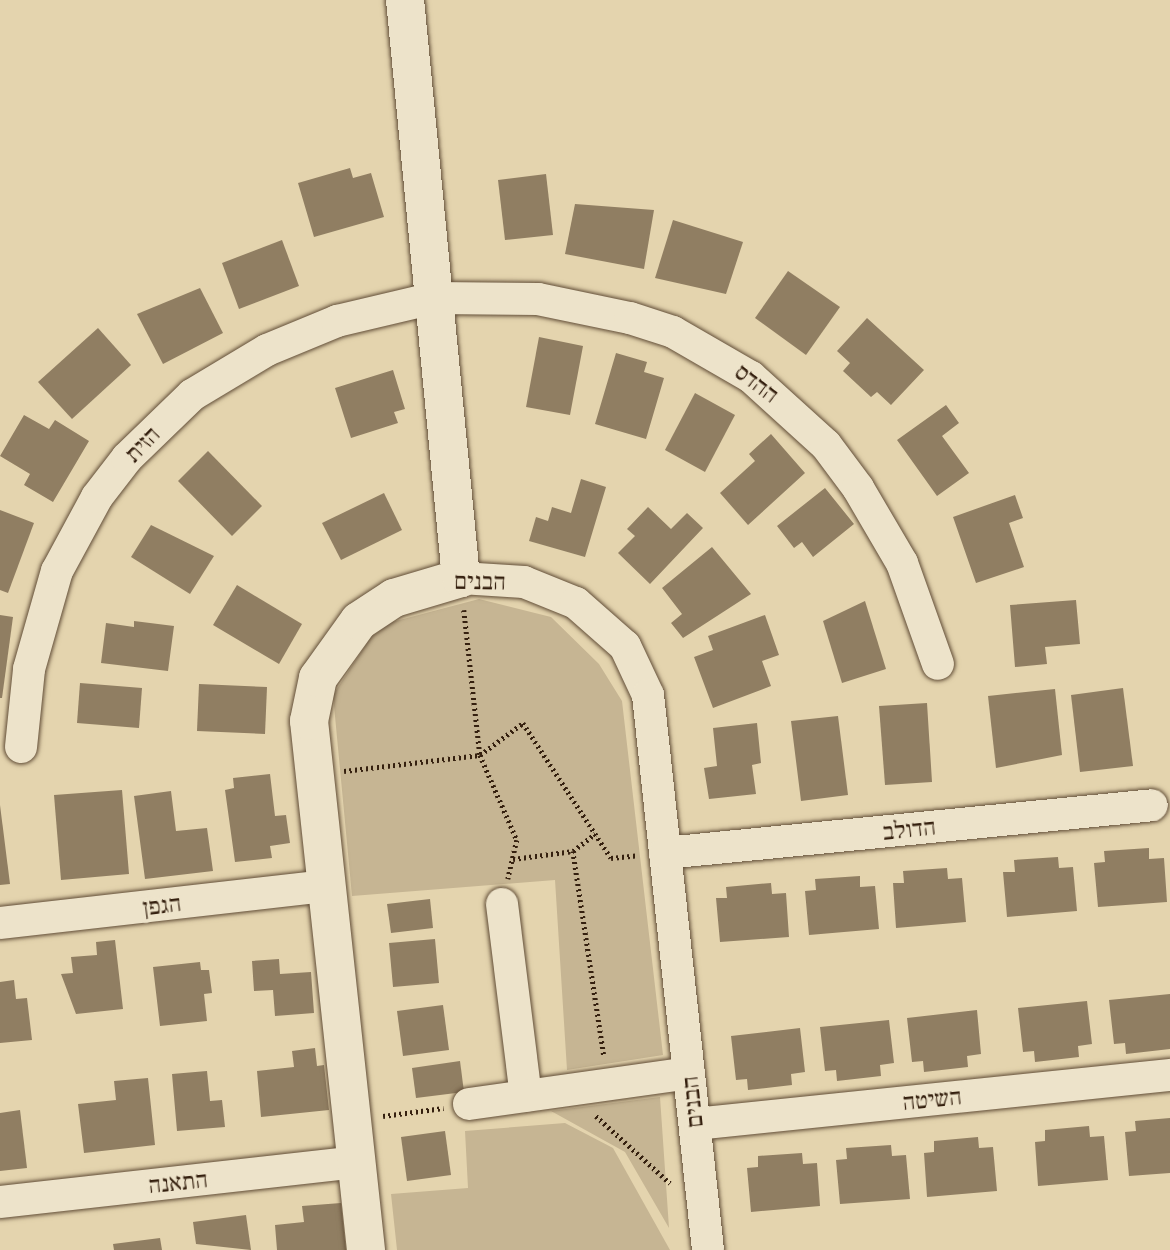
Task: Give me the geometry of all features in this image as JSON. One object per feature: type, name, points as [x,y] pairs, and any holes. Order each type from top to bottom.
[{"type":"main road","points":[[405,0],[461,578]]},
{"type":"main road","name":"הבנים","points":[[366,1250],[312,775],[312,700],[341,640],[394,598],[461,578]]},
{"type":"street","name":"ההדס","points":[[435,298],[538,299],[630,318],[673,332],[751,377],[826,445],[858,488],[902,563],[938,664]]},
{"type":"street","name":"הזית","points":[[21,747],[29,669],[57,571],[97,497],[127,458],[192,395],[267,350],[337,321],[435,298]]},
{"type":"street","name":"הבנים","points":[[461,578],[524,582],[551,591],[602,620],[625,646],[648,695],[708,1250]]},
{"type":"street","name":"הדולב","points":[[666,853],[1153,805]]},
{"type":"street","name":"הגפן","points":[[0,923],[324,886]]},
{"type":"street","points":[[502,904],[540,1094]]},
{"type":"street","points":[[468,1104],[689,1073]]},
{"type":"street","name":"השיטה","points":[[695,1124],[1170,1075]]},
{"type":"street","name":"התאנה","points":[[0,1202],[356,1162]]},
{"type":"path","points":[[461,578],[480,755],[517,840],[502,904]]},
{"type":"path","points":[[312,775],[480,755],[523,723],[611,858],[666,853]]},
{"type":"path","points":[[513,859],[573,851],[595,834]]},
{"type":"path","points":[[573,851],[608,1084]]},
{"type":"path","points":[[540,1094],[621,1134],[705,1219]]},
{"type":"path","points":[[351,1121],[468,1104]]},
{"type":"shaded area","points":[[479,599],[551,617],[599,664],[622,701],[663,1055],[567,1070],[555,880],[352,896],[333,695],[371,637],[392,622]]},
{"type":"shaded area","points":[[660,1097],[669,1228],[625,1152],[551,1111]]},
{"type":"shaded area","points":[[565,1123],[613,1148],[670,1250],[397,1250],[391,1194],[468,1188],[465,1131]]},
{"type":"building","points":[[350,168],[353,178],[371,173],[384,217],[314,237],[298,183]]},
{"type":"building","points":[[546,174],[553,235],[505,240],[498,180]]},
{"type":"building","points":[[575,204],[654,210],[644,269],[565,254]]},
{"type":"building","points":[[673,220],[743,242],[726,294],[655,278]]},
{"type":"building","points":[[282,240],[299,286],[239,309],[222,263]]},
{"type":"building","points":[[788,271],[840,307],[806,355],[755,318]]},
{"type":"building","points":[[200,288],[223,333],[163,364],[137,314]]},
{"type":"building","points":[[867,318],[924,370],[891,405],[877,392],[871,397],[843,371],[850,363],[837,351]]},
{"type":"building","points":[[98,328],[131,365],[72,419],[38,382]]},
{"type":"building","points":[[539,337],[583,346],[570,415],[526,407]]},
{"type":"building","points":[[616,353],[647,362],[644,372],[664,378],[646,439],[595,424]]},
{"type":"building","points":[[393,370],[405,409],[394,412],[398,423],[351,438],[335,388]]},
{"type":"building","points":[[695,393],[735,415],[705,472],[665,450]]},
{"type":"building","points":[[946,405],[959,423],[942,436],[969,473],[937,496],[897,440]]},
{"type":"building","points":[[24,415],[49,429],[55,420],[89,441],[53,502],[24,485],[30,474],[0,456]]},
{"type":"building","points":[[771,434],[805,473],[748,525],[720,493],[755,461],[749,454]]},
{"type":"building","points":[[208,451],[262,506],[232,536],[178,481]]},
{"type":"building","points":[[581,479],[606,487],[585,557],[529,541],[536,517],[548,521],[552,507],[571,513]]},
{"type":"building","points":[[825,488],[854,524],[813,557],[802,542],[794,548],[777,526]]},
{"type":"building","points":[[384,493],[402,530],[341,560],[322,523]]},
{"type":"building","points":[[1015,495],[1023,518],[1009,523],[1024,567],[976,583],[953,517]]},
{"type":"building","points":[[648,507],[671,529],[687,513],[703,528],[650,584],[618,553],[635,536],[627,529]]},
{"type":"building","points":[[0,510],[34,523],[8,593],[0,590]]},
{"type":"building","points":[[151,525],[214,556],[190,594],[131,557]]},
{"type":"building","points":[[712,547],[751,594],[683,638],[671,623],[682,614],[662,588]]},
{"type":"building","points":[[237,585],[302,624],[279,664],[213,625]]},
{"type":"building","points":[[1076,600],[1080,644],[1045,647],[1047,664],[1015,667],[1010,605]]},
{"type":"building","points":[[865,601],[886,669],[842,683],[823,621]]},
{"type":"building","points":[[0,615],[13,617],[2,698],[0,698]]},
{"type":"building","points":[[765,615],[779,655],[762,661],[771,686],[713,708],[694,657],[713,650],[708,636]]},
{"type":"building","points":[[134,621],[174,626],[168,671],[101,663],[106,623],[134,627]]},
{"type":"building","points":[[80,683],[142,688],[139,728],[77,723]]},
{"type":"building","points":[[199,684],[267,687],[265,734],[197,731]]},
{"type":"building","points":[[1123,688],[1133,766],[1080,772],[1071,695]]},
{"type":"building","points":[[1055,689],[1062,755],[996,768],[988,696]]},
{"type":"building","points":[[927,703],[932,782],[885,785],[879,706]]},
{"type":"building","points":[[838,716],[848,795],[801,801],[791,721]]},
{"type":"building","points":[[757,723],[761,763],[752,765],[756,794],[709,799],[704,768],[717,766],[713,728]]},
{"type":"building","points":[[270,774],[275,816],[286,815],[290,843],[270,846],[272,858],[235,862],[225,790],[234,788],[233,778]]},
{"type":"building","points":[[122,790],[129,874],[61,880],[54,795]]},
{"type":"building","points":[[171,791],[176,831],[207,828],[213,871],[145,879],[134,796]]},
{"type":"building","points":[[0,805],[10,884],[0,885]]},
{"type":"building","points":[[1149,848],[1149,859],[1164,858],[1167,902],[1098,907],[1094,863],[1105,862],[1104,851]]},
{"type":"building","points":[[1058,857],[1059,868],[1073,867],[1077,911],[1007,917],[1003,872],[1015,872],[1014,860]]},
{"type":"building","points":[[947,868],[948,879],[962,878],[966,922],[896,928],[893,883],[904,883],[903,871]]},
{"type":"building","points":[[860,876],[860,887],[875,886],[879,929],[809,935],[805,891],[816,890],[815,879]]},
{"type":"building","points":[[771,883],[772,894],[786,893],[789,937],[720,942],[716,898],[727,898],[726,887]]},
{"type":"building","points":[[430,899],[433,928],[391,933],[387,904]]},
{"type":"building","points":[[435,939],[439,983],[393,987],[389,943]]},
{"type":"building","points":[[115,940],[123,1009],[76,1014],[61,974],[73,973],[71,957],[97,955],[96,942]]},
{"type":"building","points":[[279,959],[280,974],[311,972],[314,1013],[275,1016],[273,990],[254,991],[252,961]]},
{"type":"building","points":[[200,962],[201,970],[209,970],[212,993],[204,994],[207,1021],[160,1026],[153,967]]},
{"type":"building","points":[[14,980],[16,999],[27,998],[32,1040],[0,1043],[0,982]]},
{"type":"building","points":[[1170,994],[1170,1049],[1126,1054],[1125,1043],[1114,1044],[1109,1000]]},
{"type":"building","points":[[1087,1001],[1092,1044],[1078,1046],[1079,1057],[1035,1062],[1034,1051],[1023,1052],[1018,1008]]},
{"type":"building","points":[[443,1005],[449,1050],[403,1056],[397,1011]]},
{"type":"building","points":[[977,1010],[981,1054],[967,1056],[968,1067],[924,1072],[923,1061],[912,1062],[907,1018]]},
{"type":"building","points":[[889,1020],[894,1063],[880,1065],[881,1076],[837,1081],[836,1070],[825,1071],[820,1027]]},
{"type":"building","points":[[800,1028],[805,1072],[791,1074],[792,1085],[748,1090],[747,1079],[736,1080],[731,1036]]},
{"type":"building","points":[[315,1048],[317,1066],[324,1065],[329,1110],[261,1117],[257,1071],[294,1067],[292,1051]]},
{"type":"building","points":[[460,1061],[464,1092],[416,1098],[412,1068]]},
{"type":"building","points":[[207,1071],[210,1101],[222,1100],[225,1127],[177,1131],[172,1074]]},
{"type":"building","points":[[148,1078],[155,1145],[84,1153],[78,1104],[116,1100],[114,1081]]},
{"type":"building","points":[[20,1110],[27,1168],[0,1171],[0,1113]]},
{"type":"building","points":[[1170,1118],[1170,1173],[1129,1176],[1125,1132],[1136,1131],[1135,1121]]},
{"type":"building","points":[[1089,1126],[1090,1137],[1104,1136],[1108,1180],[1038,1186],[1035,1142],[1045,1141],[1045,1130]]},
{"type":"building","points":[[445,1131],[451,1175],[407,1181],[401,1137]]},
{"type":"building","points":[[978,1137],[979,1148],[993,1147],[997,1191],[927,1197],[924,1153],[934,1152],[934,1141]]},
{"type":"building","points":[[891,1145],[892,1156],[906,1155],[910,1199],[840,1204],[836,1160],[847,1159],[846,1148]]},
{"type":"building","points":[[802,1153],[803,1164],[817,1163],[820,1206],[751,1212],[747,1168],[758,1167],[758,1156]]},
{"type":"building","points":[[341,1203],[346,1250],[277,1250],[275,1225],[304,1222],[302,1206]]},
{"type":"building","points":[[246,1215],[251,1250],[196,1244],[193,1222]]},
{"type":"building","points":[[160,1238],[162,1250],[114,1250],[113,1244]]}]
